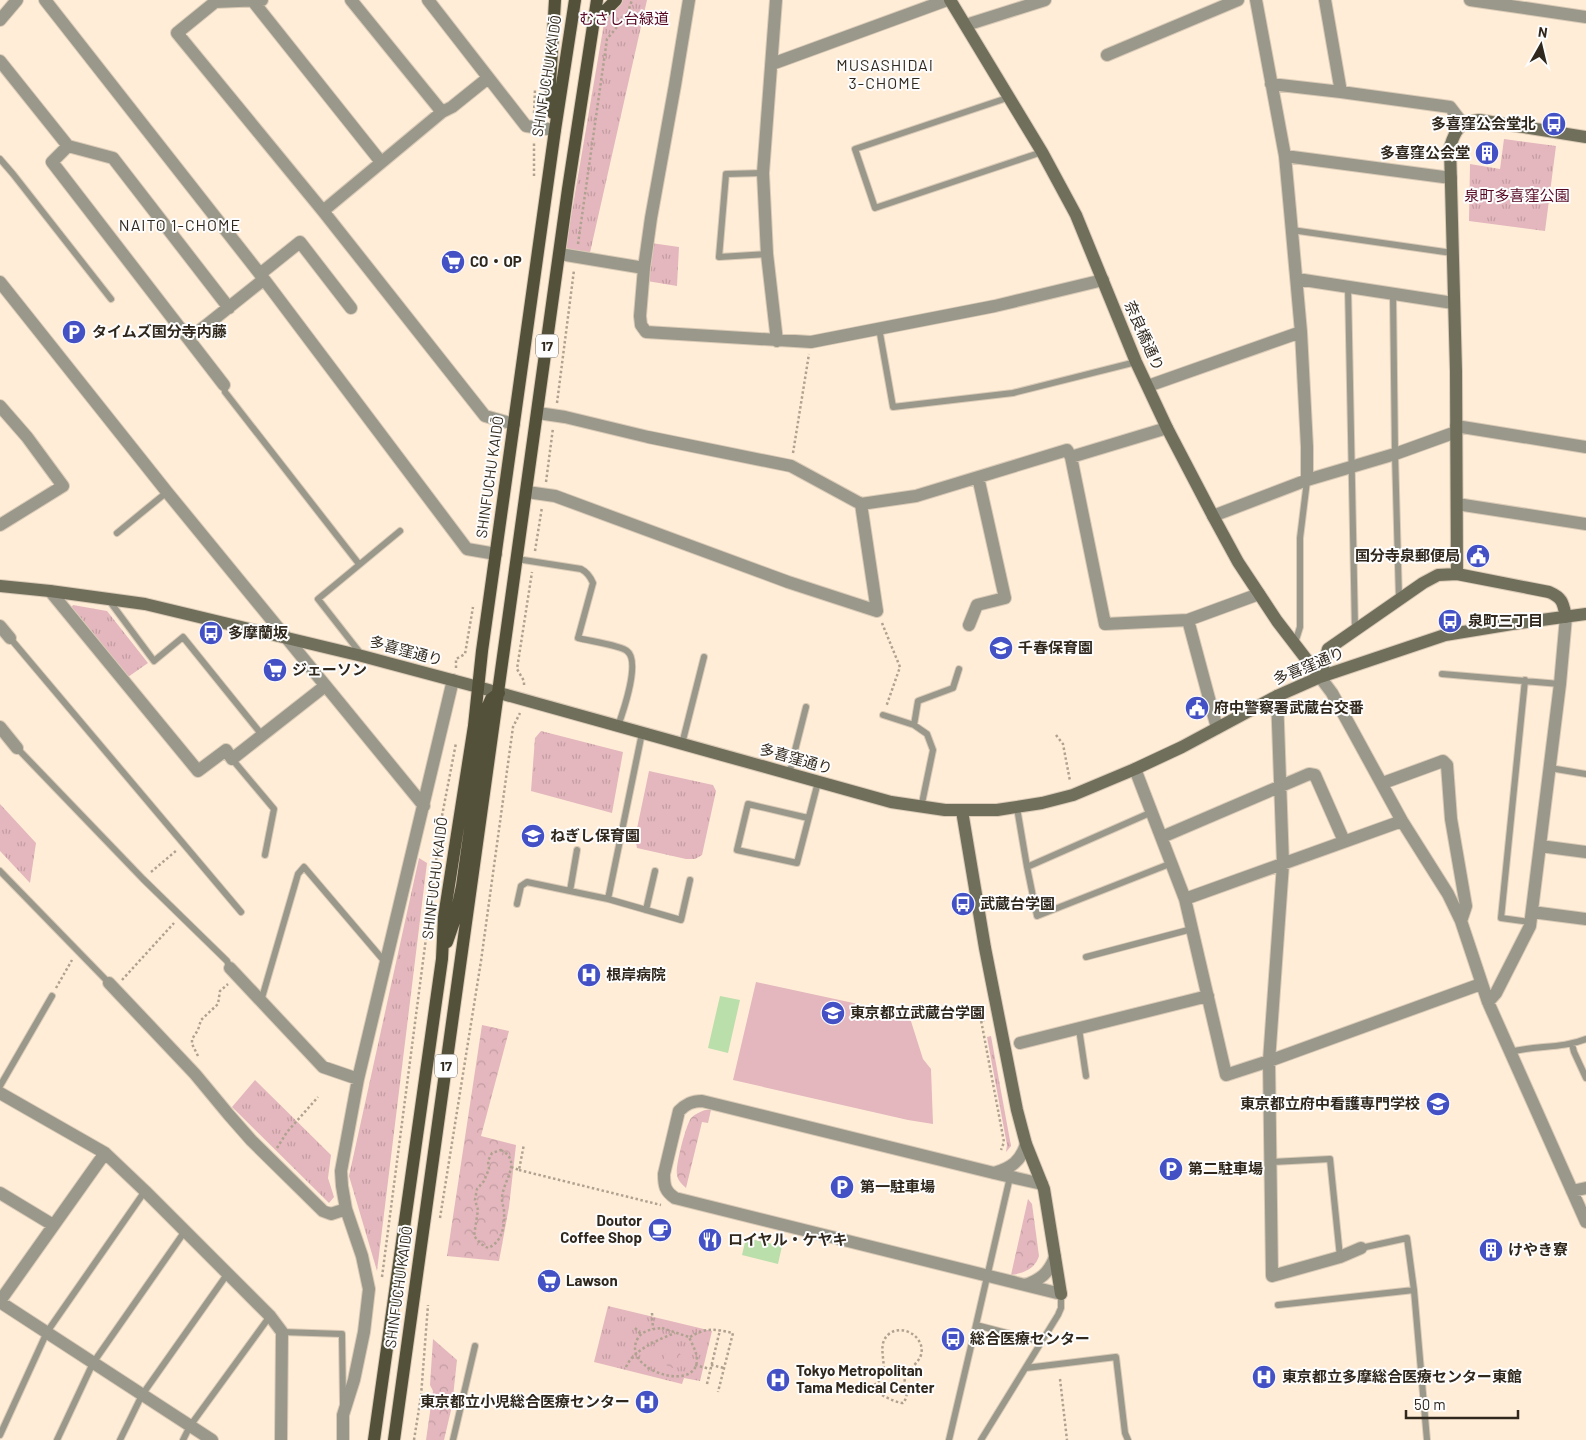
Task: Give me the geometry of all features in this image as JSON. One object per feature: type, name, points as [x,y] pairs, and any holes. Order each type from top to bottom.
[{"type":"main road","name":"17","points":[[555,0],[550,84],[555,130]]},
{"type":"main road","name":"SHINFUCHU KAIDŌ","points":[[374,1440],[442,959],[444,917],[478,687],[555,130],[576,0]]},
{"type":"main road","name":"SHINFUCHU KAIDŌ","points":[[394,1440],[597,0]]},
{"type":"main road","points":[[594,18],[604,12],[616,0]]},
{"type":"main road","name":"奈良橋通り","points":[[949,0],[1010,97],[1076,215],[1136,362],[1167,428],[1238,562],[1320,677]]},
{"type":"main road","points":[[1457,574],[1450,147],[1454,134],[1463,124],[1479,120],[1586,137]]},
{"type":"main road","points":[[1320,677],[1328,649],[1423,582],[1438,575],[1457,574],[1550,592],[1559,596],[1566,617]]},
{"type":"main road","name":"多喜窪通り","points":[[0,586],[50,590],[145,604],[362,656],[453,680],[891,802],[921,808],[962,811],[1018,808],[1073,795],[1135,769],[1277,696],[1320,677],[1445,635],[1586,614]]},
{"type":"main road","name":"SHINFUCHU KAIDŌ","points":[[442,959],[455,919],[462,886],[487,708],[491,699],[499,693]]},
{"type":"main road","points":[[962,811],[987,957],[1017,1110],[1026,1144],[1042,1184],[1061,1294]]},
{"type":"street","points":[[0,20],[17,0]]},
{"type":"street","points":[[45,0],[262,277],[467,549],[496,554]]},
{"type":"street","points":[[252,0],[381,162]]},
{"type":"street","points":[[262,0],[215,2],[177,33],[485,416],[514,424]]},
{"type":"street","points":[[351,0],[442,112]]},
{"type":"street","points":[[428,0],[526,126],[555,130]]},
{"type":"street","points":[[689,0],[644,268],[640,316],[641,325],[646,332],[811,342],[995,306],[1103,280]]},
{"type":"street","points":[[776,0],[763,173],[767,254],[777,341]]},
{"type":"street","points":[[772,64],[949,0]]},
{"type":"street","points":[[966,25],[1045,0]]},
{"type":"street","points":[[1107,55],[1238,0]]},
{"type":"street","points":[[1256,0],[1284,156],[1292,230],[1301,332],[1307,480]]},
{"type":"street","points":[[1325,0],[1341,92]]},
{"type":"street","points":[[1470,0],[1586,17]]},
{"type":"street","points":[[0,61],[68,146],[113,158],[229,308]]},
{"type":"street","points":[[322,211],[442,112],[452,107],[488,78]]},
{"type":"street","points":[[1270,84],[1450,107],[1463,124]]},
{"type":"street","points":[[68,146],[52,162],[224,384]]},
{"type":"street","points":[[1284,156],[1451,178]]},
{"type":"street","points":[[189,339],[229,308],[300,242],[351,308]]},
{"type":"street","points":[[560,254],[644,268]]},
{"type":"street","points":[[1297,279],[1453,303]]},
{"type":"street","points":[[0,282],[167,492],[424,806]]},
{"type":"street","points":[[1148,386],[1301,332]]},
{"type":"street","points":[[0,406],[27,437],[63,486],[0,525]]},
{"type":"street","points":[[538,413],[555,415],[648,437],[791,466],[861,504],[916,496],[1066,450],[1071,457],[1105,624],[1188,620],[1259,594]]},
{"type":"street","points":[[1071,457],[1167,428]]},
{"type":"street","points":[[1213,516],[1307,480],[1395,454],[1456,429],[1586,447]]},
{"type":"street","points":[[969,625],[977,605],[1005,598],[978,477]]},
{"type":"street","points":[[527,492],[555,496],[788,582],[877,611],[861,504]]},
{"type":"street","points":[[1457,504],[1586,524]]},
{"type":"street","points":[[50,590],[198,770],[226,750],[232,758],[325,686]]},
{"type":"street","points":[[1488,1002],[1496,993],[1530,926],[1560,684],[1566,617]]},
{"type":"street","points":[[1188,620],[1218,728]]},
{"type":"street","points":[[0,626],[10,638]]},
{"type":"street","points":[[1320,677],[1332,693],[1383,783],[1402,821],[1448,894],[1461,921],[1488,1002],[1586,1222]]},
{"type":"street","points":[[343,1440],[343,1415],[364,1332],[369,1288],[362,1256],[346,1209],[341,1171],[358,1080],[453,680]]},
{"type":"street","points":[[1277,696],[1283,864],[1269,1061],[1272,1162],[1272,1276],[1340,1257],[1361,1248]]},
{"type":"street","points":[[0,727],[17,748]]},
{"type":"street","points":[[1383,783],[1443,761],[1447,765],[1451,819],[1466,906],[1461,921]]},
{"type":"street","points":[[1135,769],[1186,899],[1226,1075],[1481,984]]},
{"type":"street","points":[[1162,838],[1309,774],[1315,775],[1344,841]]},
{"type":"street","points":[[1186,899],[1402,821]]},
{"type":"street","points":[[1540,846],[1586,852]]},
{"type":"street","points":[[1531,917],[1586,919]]},
{"type":"street","points":[[233,972],[323,1067],[358,1080]]},
{"type":"street","points":[[112,986],[195,1074],[229,1116],[323,1211],[331,1214],[346,1209]]},
{"type":"street","points":[[1020,1043],[1208,996]]},
{"type":"street","points":[[0,1093],[105,1154],[145,1191],[270,1316],[282,1332],[281,1440]]},
{"type":"street","points":[[1042,1184],[702,1101],[693,1101],[685,1105],[679,1112],[664,1174],[666,1192],[674,1198],[1061,1294]]},
{"type":"street","points":[[994,1173],[1016,1164],[1023,1155],[1026,1144]]},
{"type":"street","points":[[105,1154],[0,1302],[212,1440]]},
{"type":"street","points":[[1572,1191],[1586,1188]]},
{"type":"street","points":[[0,1193],[53,1225]]},
{"type":"street","points":[[1025,1285],[1041,1278],[1048,1272],[1055,1257]]},
{"type":"lane","points":[[1010,97],[855,149],[875,208],[1042,152]]},
{"type":"lane","points":[[0,159],[111,299]]},
{"type":"lane","points":[[763,173],[726,174],[719,257],[767,254]]},
{"type":"lane","points":[[1292,230],[1452,253]]},
{"type":"lane","points":[[1348,287],[1354,631]]},
{"type":"lane","points":[[1393,294],[1395,454],[1400,599]]},
{"type":"lane","points":[[879,328],[893,407],[1013,392],[1136,362]]},
{"type":"lane","points":[[224,384],[225,392],[359,564]]},
{"type":"lane","points":[[1295,643],[1300,626],[1300,538],[1307,480]]},
{"type":"lane","points":[[118,533],[167,492]]},
{"type":"lane","points":[[362,656],[318,599],[400,531]]},
{"type":"lane","points":[[517,559],[581,568],[586,571],[593,583],[578,638],[624,649],[631,654],[633,662],[628,694],[618,726]]},
{"type":"lane","points":[[107,598],[154,660],[183,637],[262,735]]},
{"type":"lane","points":[[10,638],[241,912]]},
{"type":"lane","points":[[682,744],[704,657]]},
{"type":"lane","points":[[914,725],[918,701],[953,688],[959,669]]},
{"type":"lane","points":[[1442,674],[1560,684]]},
{"type":"lane","points":[[1525,680],[1501,918],[1531,917]]},
{"type":"lane","points":[[789,774],[806,707]]},
{"type":"lane","points":[[883,715],[914,725],[927,734],[933,750],[921,808]]},
{"type":"lane","points":[[608,899],[642,733]]},
{"type":"lane","points":[[17,748],[180,916],[227,961],[233,972]]},
{"type":"lane","points":[[232,758],[274,809],[265,855]]},
{"type":"lane","points":[[1550,768],[1586,774]]},
{"type":"lane","points":[[808,818],[748,804],[737,850],[797,863],[818,782]]},
{"type":"lane","points":[[1018,808],[1037,916],[1172,863]]},
{"type":"lane","points":[[1027,867],[1152,812]]},
{"type":"lane","points":[[570,891],[577,850]]},
{"type":"lane","points":[[261,1001],[298,874],[304,867],[386,963]]},
{"type":"lane","points":[[0,871],[112,986]]},
{"type":"lane","points":[[646,910],[655,871]]},
{"type":"lane","points":[[517,904],[521,886],[528,882],[608,899],[681,920],[690,880]]},
{"type":"lane","points":[[1086,957],[1192,929]]},
{"type":"lane","points":[[0,1086],[52,996]]},
{"type":"lane","points":[[1079,1029],[1086,1076]]},
{"type":"lane","points":[[1510,1052],[1526,1048],[1572,1044],[1586,1039]]},
{"type":"lane","points":[[1572,1044],[1586,1078]]},
{"type":"lane","points":[[1272,1162],[1330,1159],[1340,1257]]},
{"type":"lane","points":[[949,1440],[1010,1177]]},
{"type":"lane","points":[[0,1435],[46,1332],[145,1191]]},
{"type":"lane","points":[[58,1440],[93,1363],[185,1231]]},
{"type":"lane","points":[[1361,1248],[1406,1238],[1414,1290],[1427,1440]]},
{"type":"lane","points":[[120,1440],[142,1395],[228,1273]]},
{"type":"lane","points":[[1278,1305],[1414,1290]]},
{"type":"lane","points":[[981,1440],[1058,1315],[1061,1308],[1061,1294]]},
{"type":"lane","points":[[182,1440],[190,1426],[270,1316]]},
{"type":"lane","points":[[976,1325],[1042,1342]]},
{"type":"lane","points":[[282,1332],[342,1334],[343,1415]]},
{"type":"lane","points":[[453,1440],[475,1346]]},
{"type":"lane","points":[[1026,1368],[1116,1357],[1125,1433],[1128,1440]]},
{"type":"path","points":[[524,681],[517,670],[544,494],[607,39],[628,15],[632,0]]},
{"type":"path","points":[[534,176],[535,89]]},
{"type":"path","points":[[791,466],[811,342]]},
{"type":"path","points":[[456,659],[464,654],[473,607]]},
{"type":"path","points":[[877,611],[900,667],[883,715]]},
{"type":"path","points":[[439,1224],[481,961],[513,727],[520,714]]},
{"type":"path","points":[[1056,735],[1063,744],[1070,781]]},
{"type":"path","points":[[381,1282],[441,821],[456,743]]},
{"type":"path","points":[[143,878],[184,844]]},
{"type":"path","points":[[112,986],[180,916]]},
{"type":"path","points":[[52,996],[78,951]]},
{"type":"path","points":[[195,1074],[203,1066],[192,1044],[193,1035],[198,1030],[201,1020],[218,1004],[220,991],[233,972]]},
{"type":"path","points":[[986,1019],[981,1020],[1004,1142],[1002,1150]]},
{"type":"path","points":[[271,1158],[287,1132],[318,1097]]},
{"type":"path","points":[[511,1166],[519,1170],[524,1144]]},
{"type":"path","points":[[501,1150],[506,1153],[510,1158],[511,1166],[502,1200],[505,1210],[502,1236],[496,1244],[488,1248],[481,1244],[474,1236],[478,1210],[475,1200],[477,1189],[484,1181],[489,1169],[488,1161],[492,1153],[501,1150]]},
{"type":"path","points":[[414,1440],[421,1396],[428,1302]]},
{"type":"path","points":[[652,1313],[653,1329]]},
{"type":"path","points":[[635,1328],[641,1334]]},
{"type":"path","points":[[662,1328],[690,1338],[697,1359],[690,1373],[678,1377],[654,1371],[642,1364],[635,1349],[636,1341],[641,1334],[653,1329],[662,1328]]},
{"type":"path","points":[[690,1338],[702,1330],[709,1329],[733,1333],[718,1392]]},
{"type":"path","points":[[707,1384],[720,1330]]},
{"type":"path","points":[[855,1391],[868,1389],[883,1394],[896,1402],[903,1403],[907,1398],[905,1377],[920,1356],[921,1345],[916,1336],[903,1330],[891,1332],[886,1337],[882,1353],[885,1361],[881,1378],[868,1389]]},
{"type":"path","points":[[626,1367],[637,1354],[654,1341],[675,1333]]},
{"type":"path","points":[[695,1365],[724,1368]]},
{"type":"path","points":[[1060,1379],[1067,1440]]},
{"type":"green space","name":"むさし台緑道","points":[[608,0],[647,0],[589,257],[565,252]]},
{"type":"green space","name":"泉町多喜窪公園","points":[[1504,139],[1556,146],[1545,231],[1469,221],[1470,164],[1500,169]]},
{"type":"green space","points":[[651,243],[679,247],[677,286],[647,281]]},
{"type":"green space","points":[[73,605],[107,611],[148,663],[128,677],[71,608]]},
{"type":"green space","points":[[541,731],[623,752],[612,813],[531,791],[535,738]]},
{"type":"green space","points":[[649,771],[713,785],[716,791],[702,855],[695,859],[686,859],[637,848],[635,838]]},
{"type":"green space","points":[[0,804],[36,843],[30,883],[0,851]]},
{"type":"green space","points":[[419,858],[427,863],[377,1271],[349,1176]]},
{"type":"green space","points":[[756,982],[909,1015],[923,1059],[931,1069],[933,1124],[733,1080]]},
{"type":"green space","points":[[482,1025],[509,1031],[481,1136],[516,1145],[509,1207],[499,1261],[447,1256]]},
{"type":"green space","points":[[991,1036],[1011,1146],[1006,1152],[1007,1145],[987,1037]]},
{"type":"green space","points":[[255,1080],[331,1155],[328,1178],[334,1197],[329,1203],[232,1107]]},
{"type":"green space","points":[[705,1110],[711,1110],[708,1123],[702,1122],[686,1188],[679,1181],[677,1175],[681,1146],[691,1118]]},
{"type":"green space","points":[[1028,1199],[1032,1204],[1039,1256],[1035,1264],[1028,1270],[1011,1275]]},
{"type":"green space","points":[[608,1306],[712,1331],[700,1381],[684,1378],[682,1384],[594,1362]]},
{"type":"green space","points":[[433,1339],[457,1360],[452,1406],[444,1440],[426,1440],[433,1391],[430,1385]]},
{"type":"green space","points":[[673,1350],[679,1353],[682,1359],[679,1365],[673,1368],[667,1365],[664,1359],[667,1353]]},
{"type":"shaded area","points":[[720,996],[740,1000],[728,1053],[708,1048]]},
{"type":"shaded area","points":[[746,1238],[782,1246],[778,1264],[742,1255]]},
{"type":"place","name":"多喜窪公会堂北","points":[[1554,124]]},
{"type":"place","name":"多喜窪公会堂","points":[[1487,153]]},
{"type":"place","name":"CO・OP","points":[[453,262]]},
{"type":"place","name":"タイムズ国分寺内藤","points":[[74,332]]},
{"type":"place","name":"国分寺泉郵便局","points":[[1478,556]]},
{"type":"place","name":"泉町三丁目","points":[[1450,621]]},
{"type":"place","name":"多摩蘭坂","points":[[211,633]]},
{"type":"place","name":"千春保育園","points":[[1001,648]]},
{"type":"place","name":"ジェーソン","points":[[275,670]]},
{"type":"place","name":"府中警察署武蔵台交番","points":[[1197,708]]},
{"type":"place","name":"ねぎし保育園","points":[[533,836]]},
{"type":"place","name":"武蔵台学園","points":[[963,904]]},
{"type":"place","name":"根岸病院","points":[[589,975]]},
{"type":"place","name":"東京都立武蔵台学園","points":[[833,1013]]},
{"type":"place","name":"東京都立府中看護専門学校","points":[[1438,1104]]},
{"type":"place","name":"第二駐車場","points":[[1171,1169]]},
{"type":"place","name":"第一駐車場","points":[[842,1187]]},
{"type":"place","name":"Doutor Coffee Shop","points":[[660,1230]]},
{"type":"place","name":"ロイヤル・ケヤキ","points":[[710,1240]]},
{"type":"place","name":"けやき寮","points":[[1491,1250]]},
{"type":"place","name":"Lawson","points":[[549,1281]]},
{"type":"place","name":"総合医療センター","points":[[953,1339]]},
{"type":"place","name":"東京都立多摩総合医療センター東館","points":[[1264,1377]]},
{"type":"place","name":"Tokyo Metropolitan Tama Medical Center","points":[[778,1380]]},
{"type":"place","name":"東京都立小児総合医療センター","points":[[647,1402]]},
{"type":"district","name":"MUSASHIDAI 3-CHOME","points":[[885,74]]},
{"type":"district","name":"NAITO 1-CHOME","points":[[180,225]]}]
